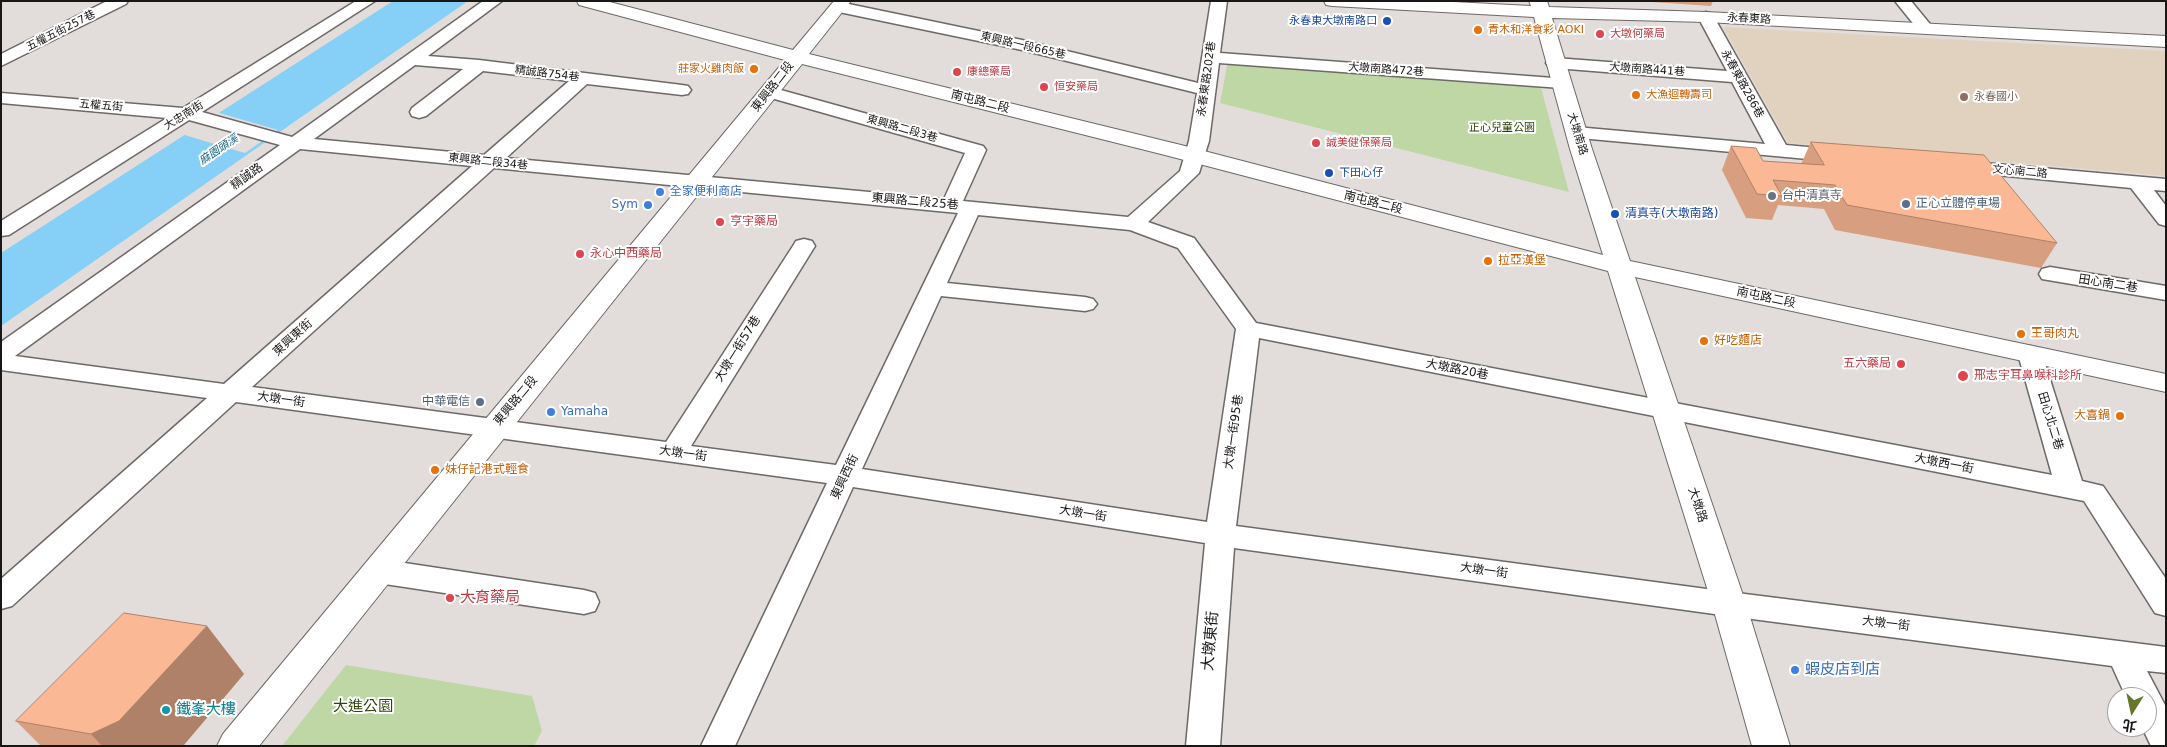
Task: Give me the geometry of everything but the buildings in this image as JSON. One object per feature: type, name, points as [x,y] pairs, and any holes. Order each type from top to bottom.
[{"type":"street","name":"五權五街257巷","points":[[1,61],[120,1]]},
{"type":"street","name":"大忠南街","points":[[1,230],[194,115],[367,1]]},
{"type":"street","name":"精誠路","points":[[1,354],[287,141],[412,60],[494,1]]},
{"type":"street","name":"南屯路二段","points":[[584,1],[1618,266],[2166,383]]},
{"type":"street","name":"永春東路202巷","points":[[1133,224],[1188,173],[1199,141],[1210,57],[1220,1]]},
{"type":"street","name":"永春東路","points":[[1332,1],[1539,7],[2166,42]]},
{"type":"street","points":[[1903,1],[1926,29]]},
{"type":"street","name":"東興路二段","points":[[236,746],[841,4]]},
{"type":"street","name":"東興路一段665巷","points":[[841,4],[1022,45],[1206,90]]},
{"type":"street","name":"大墩南路","points":[[1539,7],[1618,266]]},
{"type":"street","name":"永春東路286巷","points":[[1706,17],[1778,151]]},
{"type":"street","name":"大墩南路472巷","points":[[1210,57],[1558,73]]},
{"type":"street","name":"精誠路754巷","points":[[412,60],[479,65],[682,90]]},
{"type":"street","points":[[419,112],[479,65]]},
{"type":"street","name":"大墩南路441巷","points":[[1558,73],[1738,77]]},
{"type":"street","name":"東興東街","points":[[1,597],[583,78]]},
{"type":"street","name":"東興路二段3巷","points":[[770,92],[976,150],[961,207]]},
{"type":"street","name":"五權五街","points":[[1,98],[194,115],[287,141]]},
{"type":"street","points":[[1576,133],[1857,158]]},
{"type":"street","name":"東興路二段34巷","points":[[287,141],[696,182]]},
{"type":"street","name":"文心南二路","points":[[1946,165],[2166,185]]},
{"type":"street","name":"東興路二段25巷","points":[[696,182],[1133,224],[1186,243],[1248,329]]},
{"type":"street","points":[[2137,182],[2166,220]]},
{"type":"street","name":"東興西街","points":[[718,746],[934,288],[961,207]]},
{"type":"street","name":"大墩一街57巷","points":[[673,453],[804,246]]},
{"type":"street","name":"大墩路","points":[[1618,266],[1729,604],[1771,746]]},
{"type":"street","name":"田心南二巷","points":[[2050,274],[2166,293]]},
{"type":"street","points":[[934,288],[1085,304]]},
{"type":"street","name":"大墩路20巷","points":[[1248,329],[1666,411]]},
{"type":"street","name":"大墩一街95巷","points":[[1220,535],[1248,329]]},
{"type":"street","name":"田心北二巷","points":[[2030,354],[2070,488]]},
{"type":"street","name":"大墩一街","points":[[1,362],[845,476],[1220,535],[1729,604],[2166,660]]},
{"type":"street","name":"大墩西一街","points":[[1666,411],[2093,493],[2166,604]]},
{"type":"street","name":"大墩東街","points":[[1203,746],[1220,535]]},
{"type":"street","points":[[378,571],[584,602]]},
{"type":"street","points":[[2122,654],[2139,687]]},
{"type":"street","points":[[2157,723],[2166,741]]},
{"type":"shaded area","name":"永春國小","points":[[1723,27],[2166,51],[2166,176],[1788,143]]},
{"type":"green space","name":"正心兒童公園","points":[[1228,61],[1540,84],[1569,192],[1220,103]]},
{"type":"green space","name":"大進公園","points":[[346,665],[532,696],[542,731],[534,746],[282,746]]},
{"type":"water","name":"麻園頭溪","points":[[393,1],[468,1],[1,326],[1,253]]},
{"type":"pier","points":[[216,112],[278,130],[245,153],[181,134]]},
{"type":"place","name":"永春東大墩南路口","points":[[1387,21]]},
{"type":"place","name":"青木和洋食彩 AOKI","points":[[1478,30]]},
{"type":"place","name":"大墩何藥局","points":[[1600,34]]},
{"type":"place","name":"莊家火雞肉飯","points":[[754,69]]},
{"type":"place","name":"康總藥局","points":[[957,72]]},
{"type":"place","name":"恒安藥局","points":[[1044,87]]},
{"type":"place","name":"大漁迴轉壽司","points":[[1636,95]]},
{"type":"place","name":"永春國小","points":[[1964,97]]},
{"type":"place","name":"誠美健保藥局","points":[[1316,143]]},
{"type":"place","name":"下田心仔","points":[[1329,173]]},
{"type":"place","name":"全家便利商店","points":[[660,192]]},
{"type":"place","name":"台中清真寺","points":[[1772,196]]},
{"type":"place","name":"正心立體停車場","points":[[1906,204]]},
{"type":"place","name":"Sym","points":[[648,205]]},
{"type":"place","name":"清真寺(大墩南路)","points":[[1615,214]]},
{"type":"place","name":"亨宇藥局","points":[[720,222]]},
{"type":"place","name":"永心中西藥局","points":[[580,254]]},
{"type":"place","name":"拉亞漢堡","points":[[1488,261]]},
{"type":"place","name":"王哥肉丸","points":[[2021,334]]},
{"type":"place","name":"好吃麵店","points":[[1704,341]]},
{"type":"place","name":"五六藥局","points":[[1901,364]]},
{"type":"place","name":"邢志宇耳鼻喉科診所","points":[[1963,376]]},
{"type":"place","name":"中華電信","points":[[480,402]]},
{"type":"place","name":"Yamaha","points":[[551,412]]},
{"type":"place","name":"大喜鍋","points":[[2120,416]]},
{"type":"place","name":"妺仔記港式輕食","points":[[435,470]]},
{"type":"place","name":"大育藥局","points":[[450,598]]},
{"type":"place","name":"蝦皮店到店","points":[[1795,670]]},
{"type":"place","name":"鐵峯大樓","points":[[166,710]]}]
